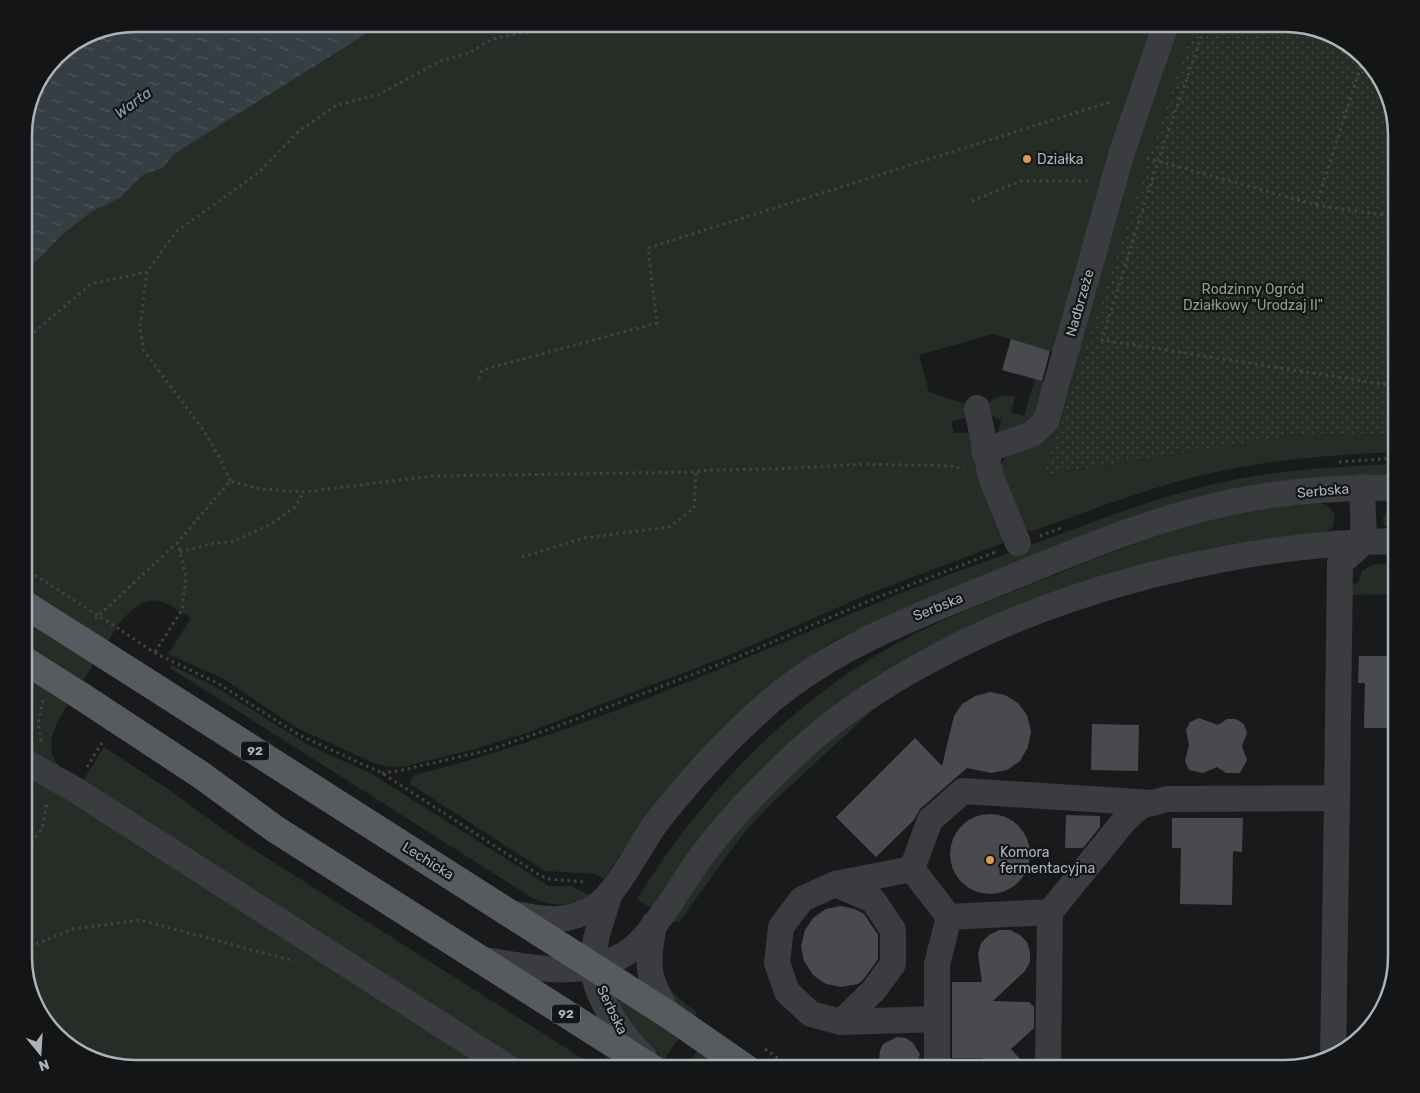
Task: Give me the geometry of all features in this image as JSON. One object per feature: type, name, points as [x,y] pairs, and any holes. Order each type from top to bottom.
[{"type":"main road","name":"Lechicka","points":[[33,610],[511,913],[669,1015],[734,1060]]},
{"type":"main road","name":"92","points":[[33,666],[201,775],[275,829],[639,1060]]},
{"type":"street","name":"Nadbrzeże","points":[[984,451],[1032,434],[1046,421],[1137,103],[1163,32]]},
{"type":"street","points":[[977,408],[984,451],[991,477],[1018,544]]},
{"type":"street","name":"Serbska","points":[[511,913],[559,920],[580,914],[597,905],[601,889],[703,767],[772,700],[829,657],[924,613],[1069,554],[1162,520],[1210,507],[1260,497],[1362,488],[1388,488]]},
{"type":"street","name":"Serbska","points":[[1362,488],[1364,542]]},
{"type":"street","name":"Serbska","points":[[479,959],[550,970],[573,970],[593,967],[628,952],[655,923],[701,856],[738,812],[781,767],[840,716],[902,675],[985,634],[1065,602],[1120,583],[1208,562],[1259,552],[1388,541]]},
{"type":"street","points":[[1333,1048],[1340,563],[1364,542]]},
{"type":"street","points":[[33,766],[52,776],[496,1060]]},
{"type":"street","points":[[912,869],[930,820],[963,791],[1153,803]]},
{"type":"street","points":[[1048,1060],[1050,912],[1124,821],[1140,806],[1167,799],[1337,798]]},
{"type":"street","points":[[912,869],[835,884],[802,899],[781,927],[777,963],[787,992],[811,1014],[841,1022],[937,1019]]},
{"type":"street","points":[[912,869],[949,918]]},
{"type":"street","points":[[835,884],[873,900],[893,930],[894,964],[874,990],[841,1022]]},
{"type":"street","name":"Serbska","points":[[601,889],[593,967],[601,994],[620,1032],[649,1060]]},
{"type":"street","points":[[949,918],[1050,912]]},
{"type":"street","points":[[937,1060],[937,964],[949,918]]},
{"type":"street","name":"Serbska","points":[[655,923],[649,949],[649,968],[654,990],[669,1015]]},
{"type":"path","points":[[230,481],[220,458],[204,431],[144,351],[140,328],[147,272],[177,231],[258,173],[300,130],[337,105],[378,95],[440,61],[469,52],[492,39],[527,32]]},
{"type":"path","points":[[1203,32],[1158,161],[1102,340],[1388,385]]},
{"type":"path","points":[[1316,205],[1361,67]]},
{"type":"path","points":[[479,379],[482,370],[657,323],[648,248],[1123,98],[1137,103]]},
{"type":"path","points":[[1158,161],[1316,205],[1388,216]]},
{"type":"path","points":[[972,201],[1021,181],[1114,181]]},
{"type":"path","points":[[33,333],[91,284],[147,272]]},
{"type":"path","points":[[230,481],[261,489],[304,492],[432,476],[696,472],[882,464],[951,466],[991,477]]},
{"type":"path","points":[[522,557],[584,538],[668,527],[694,508],[696,472]]},
{"type":"path","points":[[91,624],[178,542],[230,481]]},
{"type":"path","points":[[180,552],[214,543],[232,542],[271,524],[296,507],[304,492]]},
{"type":"path","points":[[155,652],[182,610],[186,577],[178,542]]},
{"type":"path","points":[[382,773],[489,750],[532,735],[728,661],[876,598],[1018,544]]},
{"type":"path","points":[[33,574],[155,652],[219,684],[299,735],[382,773],[541,876],[548,879],[577,880],[601,889]]},
{"type":"path","points":[[33,841],[42,829],[52,776],[42,747],[38,723],[42,701],[47,693]]},
{"type":"path","points":[[33,945],[73,929],[140,920],[300,963]]},
{"type":"green space","points":[[369,32],[1155,32],[1040,417],[998,433],[1001,420],[992,416],[988,405],[1000,396],[1015,397],[1011,412],[1024,416],[1035,379],[1044,382],[1053,352],[993,334],[919,355],[929,392],[963,403],[967,417],[951,422],[954,433],[971,433],[977,472],[1004,533],[1003,543],[871,593],[725,657],[529,732],[472,750],[406,766],[390,767],[376,764],[297,728],[224,679],[168,654],[191,618],[162,602],[154,600],[139,605],[120,622],[59,719],[51,740],[51,749],[58,764],[81,784],[104,747],[171,791],[231,835],[585,1060],[122,1060],[102,1055],[78,1043],[65,1032],[65,1028],[61,1028],[54,1020],[43,1003],[34,978],[33,964],[33,263],[37,261],[63,234],[91,212],[120,198],[143,175],[163,168],[173,154]]},
{"type":"green space","points":[[1171,32],[1191,32],[1044,475],[1310,433],[1388,433],[1388,453],[1301,458],[1230,469],[1140,493],[1030,532],[1022,525],[1000,466],[1005,458],[1031,443],[1114,212]]},
{"type":"green space","name":"Rodzinny Ogród Działkowy \"Urodzaj II\"","points":[[1191,32],[1298,33],[1324,40],[1336,46],[1357,63],[1374,84],[1382,102],[1387,122],[1388,433],[1310,433],[1043,475]]},
{"type":"green space","points":[[1388,464],[1388,475],[1358,475],[1291,480],[1007,566],[894,612],[833,641],[780,678],[651,809],[604,879],[596,874],[545,871],[410,784],[411,778],[414,775],[532,741],[646,699],[911,589],[1141,505],[1233,480],[1326,468]]},
{"type":"green space","points":[[1321,503],[1327,505],[1335,515],[1333,527],[1326,532],[1226,545],[1186,553],[1155,562],[979,624],[947,637],[902,661],[859,688],[818,718],[780,751],[744,787],[711,826],[651,908],[637,899],[693,819],[759,747],[795,714],[833,684],[873,657],[916,633],[970,609],[1156,537],[1219,518],[1252,511]]},
{"type":"green space","points":[[1387,511],[1388,527],[1384,526],[1383,516]]},
{"type":"green space","points":[[1375,564],[1388,564],[1388,594],[1350,595],[1350,584],[1358,583],[1362,571]]},
{"type":"green space","points":[[171,665],[216,687],[308,745],[372,774],[549,886],[571,886],[589,895],[567,904],[546,903],[531,897],[170,668]]},
{"type":"green space","points":[[877,706],[772,803],[742,835],[680,921],[671,923],[717,857],[755,811],[808,760]]},
{"type":"green space","points":[[659,943],[664,946],[662,967],[668,985],[680,999],[697,1012],[694,1017],[676,1003],[661,986],[655,966],[655,955]]},
{"type":"green space","points":[[621,999],[680,1037],[664,1060],[646,1048],[617,1002]]},
{"type":"green space","points":[[697,1051],[710,1060],[691,1060]]},
{"type":"water","name":"Warta","points":[[135,32],[369,32],[174,154],[163,168],[143,175],[120,198],[91,212],[63,234],[37,261],[33,263],[34,115],[40,96],[50,78],[78,50],[102,38],[115,34]]},
{"type":"building","points":[[1011,339],[1050,351],[1042,381],[1002,370]]},
{"type":"building","points":[[1359,656],[1388,656],[1388,728],[1364,728],[1365,683],[1358,683]]},
{"type":"building","points":[[990,692],[1005,695],[1018,703],[1027,715],[1031,731],[1028,747],[1020,761],[1007,770],[991,773],[967,768],[920,809],[914,820],[876,857],[836,817],[915,738],[942,766],[954,716],[962,704],[975,696]]},
{"type":"building","points":[[1199,718],[1218,725],[1227,719],[1236,719],[1244,724],[1247,733],[1242,746],[1247,760],[1240,773],[1226,773],[1217,767],[1203,773],[1189,770],[1185,761],[1189,745],[1186,730],[1190,722]]},
{"type":"building","points":[[1092,724],[1139,725],[1138,771],[1091,770]]},
{"type":"building","name":"Komora fermentacyjna","points":[[990,814],[1005,817],[1018,826],[1027,839],[1030,854],[1027,869],[1018,882],[1005,891],[990,894],[975,891],[962,882],[953,869],[950,854],[953,839],[962,826],[975,817]]},
{"type":"building","points":[[1066,815],[1100,816],[1100,827],[1083,848],[1065,848]]},
{"type":"building","points":[[1172,818],[1243,818],[1242,852],[1233,851],[1232,905],[1180,904],[1181,848],[1172,848]]},
{"type":"building","points":[[841,906],[855,909],[864,914],[878,935],[878,959],[858,984],[842,987],[826,984],[813,975],[804,961],[801,946],[805,930],[813,918],[826,909]]},
{"type":"building","points":[[999,930],[1010,930],[1020,935],[1027,942],[1030,952],[1030,962],[1025,971],[993,1001],[1029,1002],[1034,1007],[1034,1028],[1011,1049],[1021,1060],[952,1058],[952,982],[982,982],[978,954],[981,943],[989,935]]},
{"type":"building","points":[[897,1037],[906,1038],[913,1043],[920,1054],[918,1060],[879,1060],[883,1044]]},
{"type":"place","name":"Działka","points":[[1027,159]]},
{"type":"place","name":"Komora fermentacyjna","points":[[990,860]]}]
